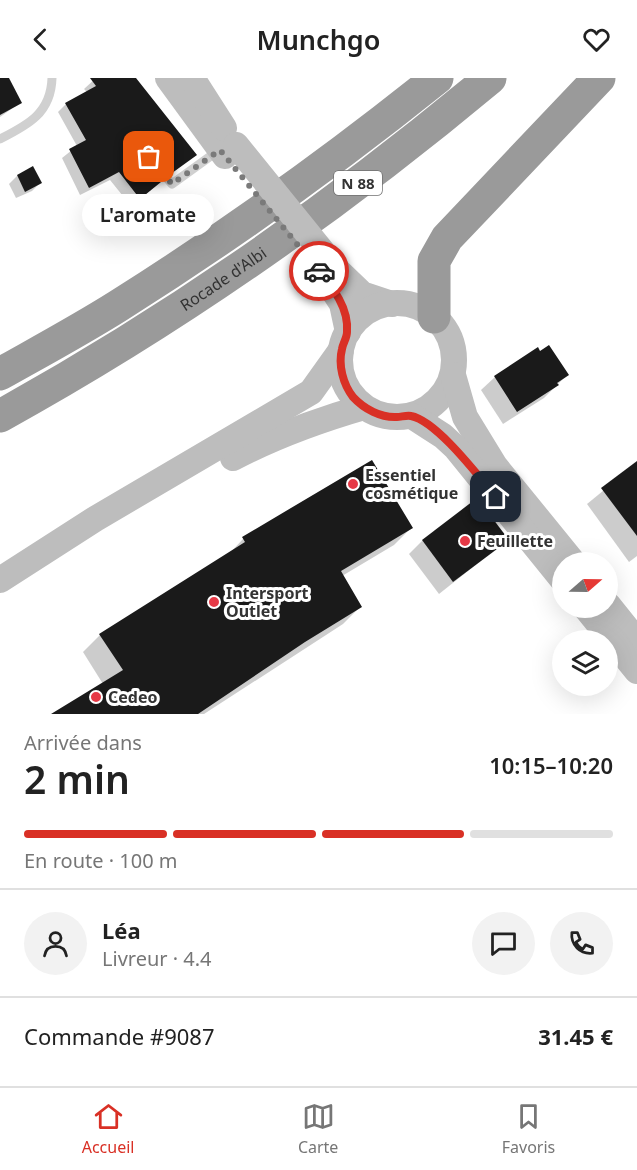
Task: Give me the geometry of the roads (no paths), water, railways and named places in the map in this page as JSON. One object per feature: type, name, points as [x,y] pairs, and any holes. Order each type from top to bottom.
[{"type":"highway","name":"Rocade d'Albi","points":[[0,374],[118,306],[241,225],[342,153],[437,78]]},
{"type":"highway","name":"Rocade d'Albi","points":[[0,416],[132,338],[274,246],[351,189],[490,78]]},
{"type":"highway","points":[[434,317],[434,261],[447,237],[599,78]]},
{"type":"highway","points":[[0,350],[70,313],[118,306]]},
{"type":"main road","points":[[168,78],[332,274],[362,294],[392,303],[407,304],[434,317],[445,329],[452,343],[453,375],[465,417],[495,466],[565,552]]},
{"type":"main road","points":[[192,78],[209,107],[227,150]]},
{"type":"main road","points":[[332,274],[342,304],[344,341],[341,366],[344,382],[352,396],[364,407],[387,416],[412,416],[430,407],[444,393],[453,375]]},
{"type":"main road","points":[[0,580],[114,507],[311,392],[366,312],[392,303]]},
{"type":"main road","points":[[0,600],[135,513],[261,443],[324,418],[364,407]]},
{"type":"main road","points":[[412,416],[443,436],[456,448],[552,567]]},
{"type":"main road","points":[[618,617],[637,641]]},
{"type":"main road","points":[[594,618],[637,671]]},
{"type":"lane","points":[[0,139],[30,124],[43,112],[52,90],[52,78]]},
{"type":"lane","points":[[149,157],[172,184],[227,150]]},
{"type":"place","name":"L'aromate","points":[[149,157]]},
{"type":"place","name":"Essentiel cosmétique","points":[[353,484]]},
{"type":"place","name":"Feuillette","points":[[465,541]]},
{"type":"place","name":"Intersport Outlet","points":[[214,602]]},
{"type":"place","name":"Cedeo","points":[[96,697]]}]
